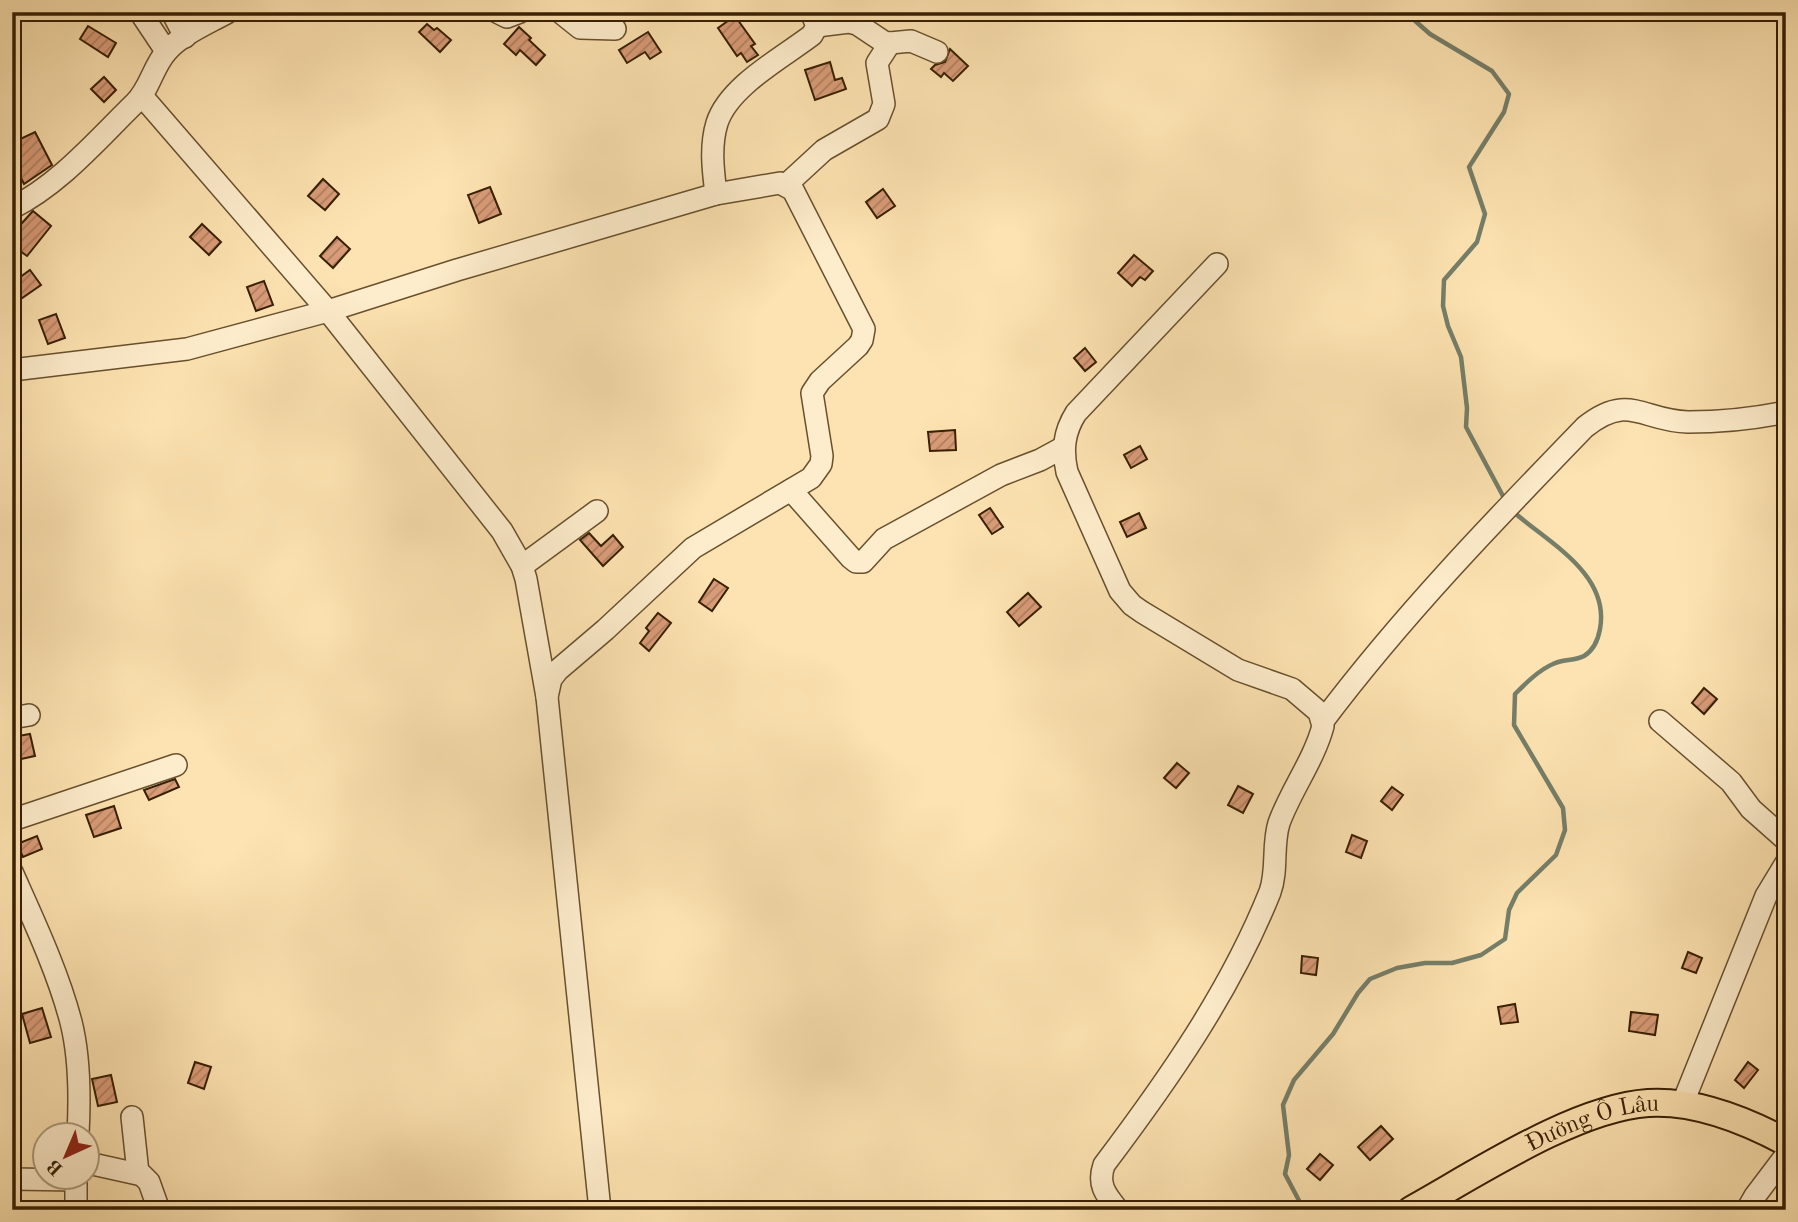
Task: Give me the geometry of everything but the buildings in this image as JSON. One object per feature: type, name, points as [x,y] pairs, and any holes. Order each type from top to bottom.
[{"type":"main road","name":"Đường Ô Lâu","points":[[1411,1210],[1526,1146],[1612,1108],[1650,1103],[1682,1105],[1754,1125],[1786,1142]]},
{"type":"street","points":[[140,12],[166,51]]},
{"type":"street","points":[[172,12],[185,37]]},
{"type":"street","points":[[12,208],[56,179],[142,96],[166,51],[228,12]]},
{"type":"street","points":[[497,12],[507,17],[520,12]]},
{"type":"street","points":[[560,12],[580,28],[615,29]]},
{"type":"street","points":[[716,194],[712,159],[717,124],[725,105],[737,91],[812,35],[814,19],[857,24],[890,43],[911,41],[937,52]]},
{"type":"street","points":[[786,185],[824,150],[878,118],[884,104],[877,63],[890,43]]},
{"type":"street","points":[[142,96],[328,311],[502,531],[522,566],[547,697],[600,1210]]},
{"type":"street","points":[[12,370],[187,349],[328,311],[716,194],[780,183],[786,185],[793,190],[864,329],[858,346],[820,381],[812,393],[821,464],[811,478],[693,548],[558,670],[551,679],[547,697]]},
{"type":"street","points":[[1118,1210],[1104,1192],[1101,1183],[1104,1165],[1175,1069],[1240,957],[1270,891],[1280,820],[1322,731],[1323,721],[1319,712],[1292,689],[1238,670],[1142,612],[1126,599],[1067,472],[1063,447],[1076,413],[1217,264]]},
{"type":"street","points":[[1323,721],[1435,584],[1585,427],[1598,417],[1608,411],[1632,410],[1688,422],[1786,412]]},
{"type":"street","points":[[791,490],[851,558],[856,562],[863,562],[884,539],[1001,475],[1040,460],[1063,447]]},
{"type":"street","points":[[522,566],[597,511]]},
{"type":"street","points":[[1660,721],[1731,782],[1751,809],[1786,840]]},
{"type":"street","points":[[12,820],[176,765]]},
{"type":"street","points":[[1682,1105],[1766,896],[1786,863]]},
{"type":"street","points":[[12,872],[46,953],[70,1021],[76,1048],[78,1120]]},
{"type":"street","points":[[132,1117],[138,1173]]},
{"type":"street","points":[[1747,1210],[1786,1155]]},
{"type":"street","points":[[102,1173],[138,1173],[149,1182],[159,1210]]},
{"type":"street","points":[[12,1179],[32,1177]]},
{"type":"street","points":[[76,1210],[78,1190]]},
{"type":"waterway","points":[[1405,12],[1430,34],[1492,71],[1509,94],[1504,112],[1469,167],[1485,214],[1477,242],[1444,280],[1443,306],[1461,357],[1467,408],[1466,427],[1503,496]]},
{"type":"waterway","points":[[1304,1210],[1285,1174],[1289,1155],[1283,1105],[1294,1080],[1333,1034],[1358,993],[1370,979],[1397,968],[1425,963],[1452,963],[1481,955],[1505,939],[1509,910],[1517,893],[1556,855],[1565,830],[1563,808],[1514,725],[1515,694],[1548,667],[1560,661],[1580,658],[1590,651],[1599,633],[1601,610],[1596,592],[1575,562],[1516,514]]}]
